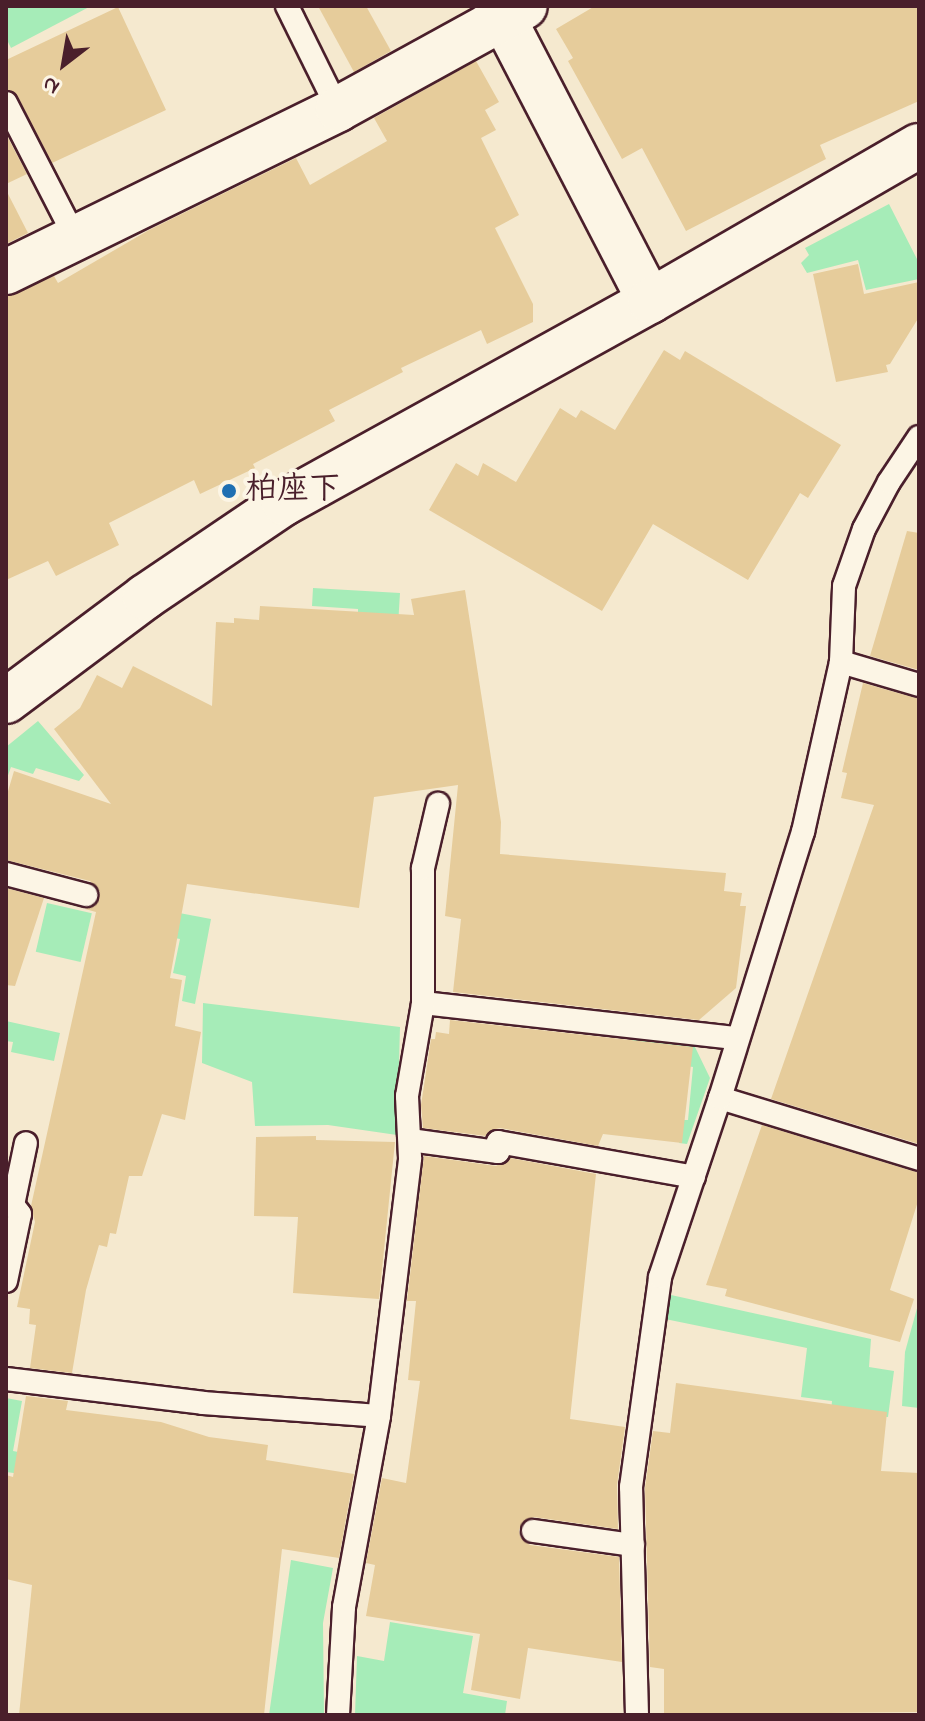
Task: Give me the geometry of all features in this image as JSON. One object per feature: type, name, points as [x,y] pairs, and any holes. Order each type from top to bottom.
[{"type":"street","points":[[6,272],[338,109],[508,10],[650,301]]},
{"type":"street","points":[[6,701],[145,597],[284,503],[650,301],[919,146]]},
{"type":"lane","points":[[287,6],[338,109]]},
{"type":"lane","points":[[6,103],[75,237]]},
{"type":"lane","points":[[637,1715],[631,1487],[660,1277],[803,832],[841,662],[844,586],[864,529],[919,437]]},
{"type":"lane","points":[[841,662],[919,685]]},
{"type":"lane","points":[[338,1715],[344,1607],[379,1416],[410,1140],[407,1096],[423,1003],[423,868],[438,804]]},
{"type":"lane","points":[[6,874],[86,895]]},
{"type":"lane","points":[[423,1003],[737,1038]]},
{"type":"lane","points":[[720,1098],[919,1159]]},
{"type":"lane","points":[[410,1140],[498,1152],[498,1142],[694,1177]]},
{"type":"lane","points":[[6,1281],[20,1214],[13,1205],[26,1143]]},
{"type":"lane","points":[[6,1379],[203,1403],[379,1416]]},
{"type":"lane","points":[[533,1531],[633,1545]]},
{"type":"green space","points":[[6,6],[91,6],[11,48],[6,38]]},
{"type":"green space","points":[[889,204],[919,263],[919,279],[866,290],[858,260],[807,273],[801,263],[809,255],[805,248]]},
{"type":"green space","points":[[313,588],[400,593],[393,707],[358,627],[358,609],[312,606]]},
{"type":"green space","points":[[38,721],[84,775],[79,781],[36,768],[33,774],[11,767],[6,781],[6,747]]},
{"type":"green space","points":[[47,903],[92,913],[81,962],[36,952]]},
{"type":"green space","points":[[174,912],[211,919],[195,1004],[182,1001],[186,976],[173,973],[180,939],[170,937]]},
{"type":"green space","points":[[203,1003],[400,1027],[397,1135],[328,1125],[255,1126],[252,1082],[202,1063]]},
{"type":"green space","points":[[6,1021],[60,1033],[54,1061],[11,1052],[13,1042],[6,1041]]},
{"type":"green space","points":[[633,1036],[695,1047],[710,1078],[687,1144],[679,1143],[683,1120],[688,1120],[693,1067],[647,1060],[627,1072]]},
{"type":"green space","points":[[671,1295],[871,1339],[869,1367],[894,1371],[888,1417],[831,1412],[832,1401],[801,1397],[807,1348],[665,1319]]},
{"type":"green space","points":[[919,1301],[919,1408],[902,1406],[905,1352]]},
{"type":"green space","points":[[6,1398],[22,1401],[13,1451],[54,1459],[37,1476],[6,1472]]},
{"type":"green space","points":[[291,1560],[333,1568],[323,1623],[324,1715],[269,1715]]},
{"type":"green space","points":[[390,1622],[473,1636],[463,1693],[507,1701],[505,1715],[355,1715],[357,1656],[384,1661]]},
{"type":"building","points":[[318,6],[366,6],[391,51],[354,72]]},
{"type":"building","points":[[595,6],[919,6],[919,101],[820,145],[826,159],[686,231],[642,148],[622,159],[568,61],[573,58],[556,29]]},
{"type":"building","points":[[118,7],[166,110],[52,163],[18,97],[6,89],[6,60]]},
{"type":"building","points":[[476,61],[499,102],[485,110],[496,130],[481,138],[519,215],[495,228],[533,304],[533,322],[487,344],[481,330],[401,368],[403,372],[329,410],[335,421],[253,464],[255,468],[200,494],[194,480],[109,523],[119,545],[56,576],[48,561],[6,580],[6,297],[54,276],[58,283],[149,230],[296,158],[310,185],[387,141],[374,118]]},
{"type":"building","points":[[6,134],[27,174],[6,184]]},
{"type":"building","points":[[6,190],[28,233],[6,244]]},
{"type":"building","points":[[858,264],[864,294],[919,282],[919,317],[890,364],[886,365],[888,372],[836,382],[813,274]]},
{"type":"building","points":[[664,350],[680,360],[685,351],[841,445],[808,498],[800,493],[748,580],[653,524],[602,611],[429,510],[456,463],[478,476],[483,463],[516,482],[560,408],[576,418],[581,410],[615,430]]},
{"type":"building","points":[[907,531],[919,533],[919,670],[870,656]]},
{"type":"building","points":[[465,590],[501,822],[500,854],[726,873],[724,891],[742,893],[740,906],[746,906],[736,988],[699,1020],[453,992],[461,919],[445,916],[458,785],[374,797],[359,908],[187,884],[170,978],[182,980],[175,1026],[201,1032],[185,1120],[162,1114],[142,1176],[129,1176],[116,1234],[110,1233],[107,1247],[99,1245],[86,1290],[72,1373],[30,1368],[36,1325],[29,1324],[30,1309],[17,1307],[35,1222],[31,1206],[96,912],[85,909],[96,904],[100,892],[90,881],[6,860],[6,798],[14,771],[111,804],[54,729],[80,708],[97,675],[122,688],[133,666],[212,706],[216,622],[234,623],[234,618],[259,620],[260,606],[414,615],[411,599]]},
{"type":"building","points":[[863,683],[919,699],[919,1144],[771,1099],[874,805],[841,798],[847,773],[842,772]]},
{"type":"building","points":[[6,888],[44,898],[15,986],[6,985]]},
{"type":"building","points":[[450,1020],[693,1047],[682,1143],[603,1134],[598,1146],[500,1128],[486,1136],[423,1128],[421,1105],[431,1039],[435,1039],[436,1032],[449,1034]]},
{"type":"building","points":[[762,1125],[919,1173],[919,1198],[890,1290],[914,1299],[900,1342],[725,1296],[727,1289],[706,1285]]},
{"type":"building","points":[[316,1136],[316,1140],[395,1142],[379,1299],[293,1293],[298,1217],[254,1216],[256,1137]]},
{"type":"building","points":[[424,1156],[496,1166],[510,1158],[596,1174],[570,1419],[625,1427],[617,1485],[618,1529],[534,1517],[523,1522],[519,1530],[520,1537],[530,1545],[619,1557],[622,1662],[528,1648],[520,1699],[471,1690],[480,1634],[366,1616],[375,1565],[366,1563],[382,1478],[406,1483],[420,1381],[408,1380],[416,1301],[407,1301]]},
{"type":"building","points":[[676,1383],[887,1412],[881,1471],[919,1473],[919,1712],[664,1715],[664,1669],[650,1667],[645,1488],[653,1431],[670,1433]]},
{"type":"building","points":[[26,1396],[68,1401],[66,1410],[161,1422],[209,1437],[268,1445],[266,1460],[354,1474],[339,1558],[282,1549],[264,1715],[19,1715],[32,1585],[6,1579],[6,1475],[13,1477]]},
{"type":"place","name":"柏座下","points":[[229,491]]}]
